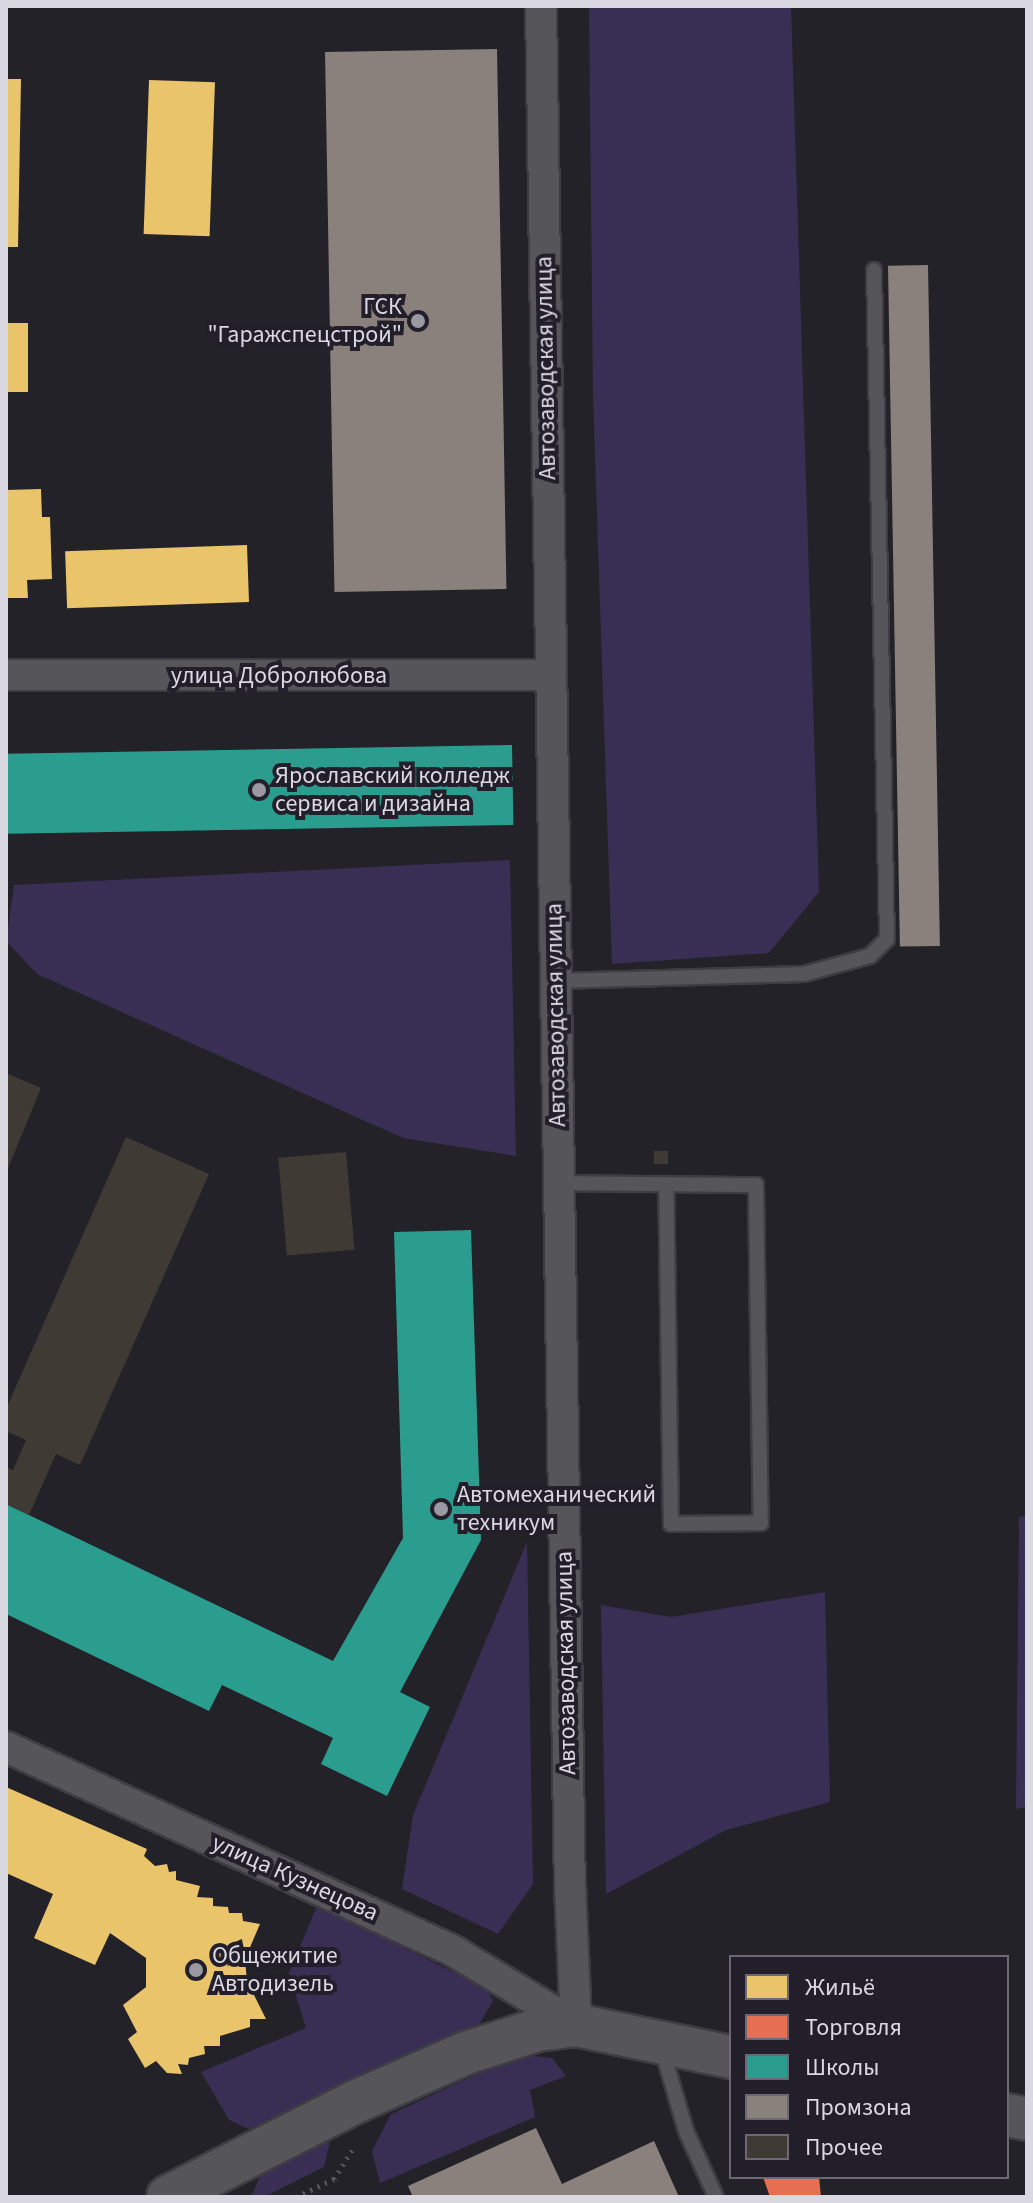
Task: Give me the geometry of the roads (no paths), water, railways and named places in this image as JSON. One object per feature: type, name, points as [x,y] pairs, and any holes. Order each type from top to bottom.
[{"type":"street","name":"Автозаводская улица","points":[[541,6],[559,1183],[576,2025]]},
{"type":"street","name":"улица Добролюбова","points":[[6,675],[551,675]]},
{"type":"street","name":"улица Кузнецова","points":[[6,1747],[455,1952],[576,2025]]},
{"type":"street","points":[[193,2191],[466,2053],[537,2030],[576,2025],[729,2057]]},
{"type":"lane","points":[[556,981],[804,974],[870,956],[887,939],[874,270]]},
{"type":"lane","points":[[559,1183],[666,1184],[756,1185],[761,1523],[671,1524],[666,1184]]},
{"type":"lane","points":[[659,2041],[686,2131],[716,2197]]},
{"type":"place","name":"ГСК \"Гаражспецстрой\"","points":[[418,321]]},
{"type":"place","name":"Ярославский колледж сервиса и дизайна","points":[[259,790]]},
{"type":"place","name":"Автомеханический техникум","points":[[441,1509]]},
{"type":"place","name":"Общежитие Автодизель","points":[[196,1970]]}]
